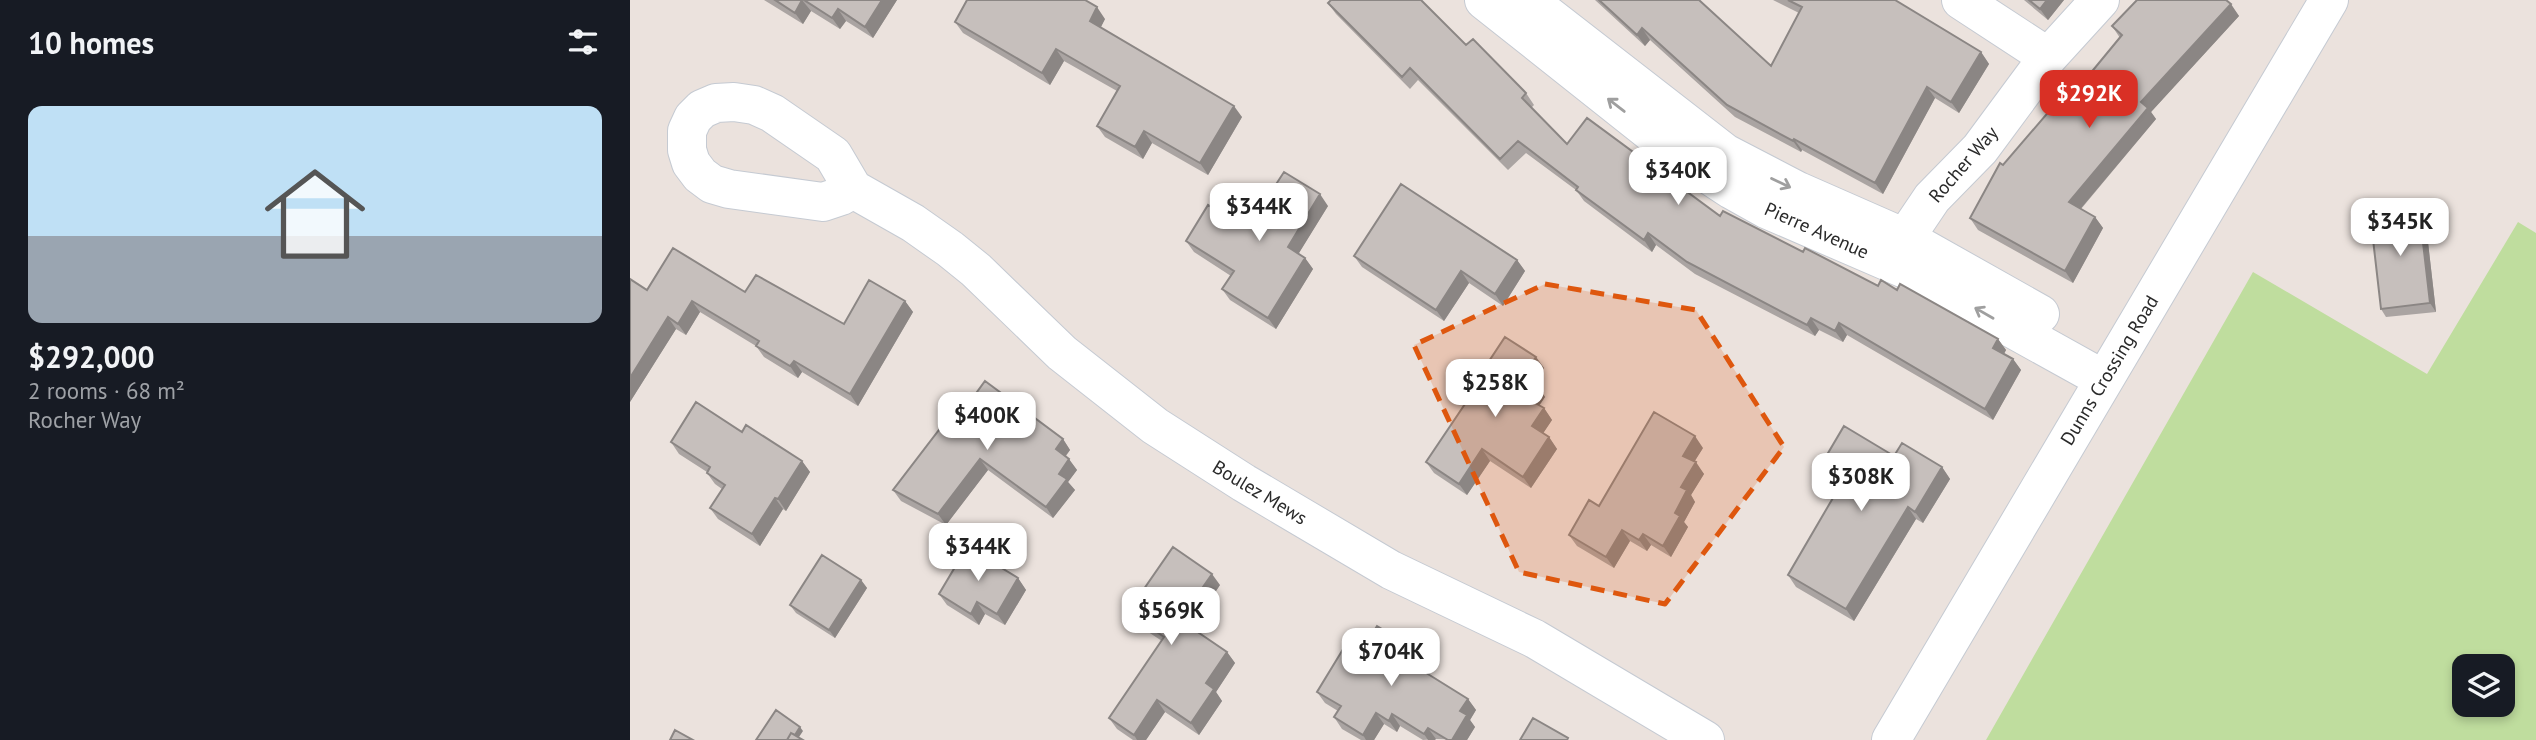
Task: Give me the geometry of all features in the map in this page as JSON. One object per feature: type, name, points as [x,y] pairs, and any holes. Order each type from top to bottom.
[{"type":"street","name":"Pierre Avenue","points":[[1484,0],[1697,167],[1766,209],[1898,250]]},
{"type":"street","name":"Pierre Avenue","points":[[1528,0],[1725,153],[1798,191],[1898,250],[2110,367]]},
{"type":"street","points":[[1961,0],[2048,57]]},
{"type":"street","name":"Rocher Way","points":[[1898,250],[1932,198],[1980,149],[2048,57],[2099,0]]},
{"type":"street","name":"Dunns Crossing Road","points":[[1891,740],[2329,0]]},
{"type":"street","name":"Boulez Mews","points":[[853,189],[913,223],[950,249],[1090,377],[1146,420],[1194,452],[1391,570],[1535,639],[1706,740]]},
{"type":"highlighted area","points":[[1545,284],[1696,310],[1784,447],[1665,604],[1519,572],[1414,345]]},
{"type":"green space","points":[[2518,222],[2536,233],[2536,740],[1986,740],[2253,272],[2427,374]]},
{"type":"building","points":[[775,0],[802,0],[795,13]]},
{"type":"building","points":[[804,0],[882,0],[865,27],[838,9],[832,18]]},
{"type":"building","points":[[967,0],[1085,0],[1097,7],[1090,21],[1234,106],[1200,163],[1144,131],[1135,147],[1097,126],[1120,86],[1056,49],[1042,73],[955,22]]},
{"type":"building","points":[[1331,0],[1421,0],[1466,45],[1473,39],[1526,93],[1522,98],[1567,144],[1587,118],[1720,216],[1723,211],[1803,252],[1805,248],[1878,286],[1881,280],[1897,290],[1900,284],[1998,339],[1993,348],[2013,359],[1985,409],[1839,323],[1835,331],[1811,318],[1807,325],[1687,262],[1648,233],[1644,240],[1576,190],[1578,187],[1518,141],[1500,159],[1410,68],[1402,77],[1328,3]]},
{"type":"building","points":[[1599,0],[1699,0],[1771,66],[1802,7],[1788,0],[1895,0],[1981,52],[1951,102],[1927,87],[1875,183],[1727,105],[1642,28],[1637,35]]},
{"type":"building","points":[[2029,0],[2047,0],[2040,9]]},
{"type":"building","points":[[2137,0],[2226,0],[2231,4],[2141,102],[2148,108],[2069,202],[2095,217],[2065,271],[1970,218],[2000,163],[2003,165],[2075,81],[2080,86],[2122,35],[2112,26]]},
{"type":"building","points":[[1284,172],[1320,194],[1288,247],[1305,258],[1268,318],[1222,289],[1234,271],[1186,241],[1208,205],[1241,226],[1263,191],[1269,195]]},
{"type":"building","points":[[1401,184],[1517,260],[1495,294],[1461,271],[1436,310],[1354,256]]},
{"type":"building","points":[[2419,208],[2430,303],[2381,309],[2370,213]]},
{"type":"building","points":[[673,248],[745,292],[756,275],[844,324],[869,280],[905,301],[850,394],[794,361],[790,366],[756,346],[759,341],[692,301],[678,324],[668,317],[630,378],[630,279],[647,290]]},
{"type":"building","points":[[1505,337],[1536,357],[1523,376],[1537,385],[1528,399],[1544,408],[1532,426],[1549,437],[1523,477],[1482,449],[1459,484],[1426,462]]},
{"type":"building","points":[[985,381],[1063,439],[1056,449],[1069,459],[1059,474],[1067,479],[1046,507],[980,459],[938,514],[893,490],[955,409],[961,414]]},
{"type":"building","points":[[696,402],[742,432],[746,425],[802,461],[752,534],[710,508],[725,485],[707,473],[710,467],[671,442]]},
{"type":"building","points":[[1654,412],[1695,436],[1683,456],[1696,462],[1681,487],[1687,490],[1675,513],[1680,516],[1663,546],[1643,534],[1639,540],[1622,530],[1606,557],[1569,535],[1589,500],[1599,506]]},
{"type":"building","points":[[1844,426],[1894,456],[1902,443],[1942,467],[1915,512],[1908,507],[1846,609],[1788,575],[1844,479],[1821,465]]},
{"type":"building","points":[[967,547],[1018,578],[997,614],[977,602],[971,614],[939,594]]},
{"type":"building","points":[[1173,547],[1212,574],[1180,620],[1227,652],[1206,683],[1214,689],[1191,723],[1157,700],[1134,735],[1109,718],[1164,637],[1128,612]]},
{"type":"building","points":[[822,555],[861,580],[829,630],[790,605]]},
{"type":"building","points":[[1377,626],[1422,653],[1415,666],[1468,699],[1460,711],[1467,715],[1452,740],[1428,728],[1424,734],[1392,714],[1389,721],[1376,713],[1363,735],[1334,717],[1341,706],[1317,692],[1348,641],[1363,649]]},
{"type":"building","points":[[776,710],[800,727],[795,735],[791,733],[787,740],[756,740]]},
{"type":"building","points":[[1533,718],[1568,738],[1567,740],[1520,740]]},
{"type":"building","points":[[675,730],[693,740],[670,740]]},
{"type":"building","points":[[791,733],[803,740],[787,740]]}]
